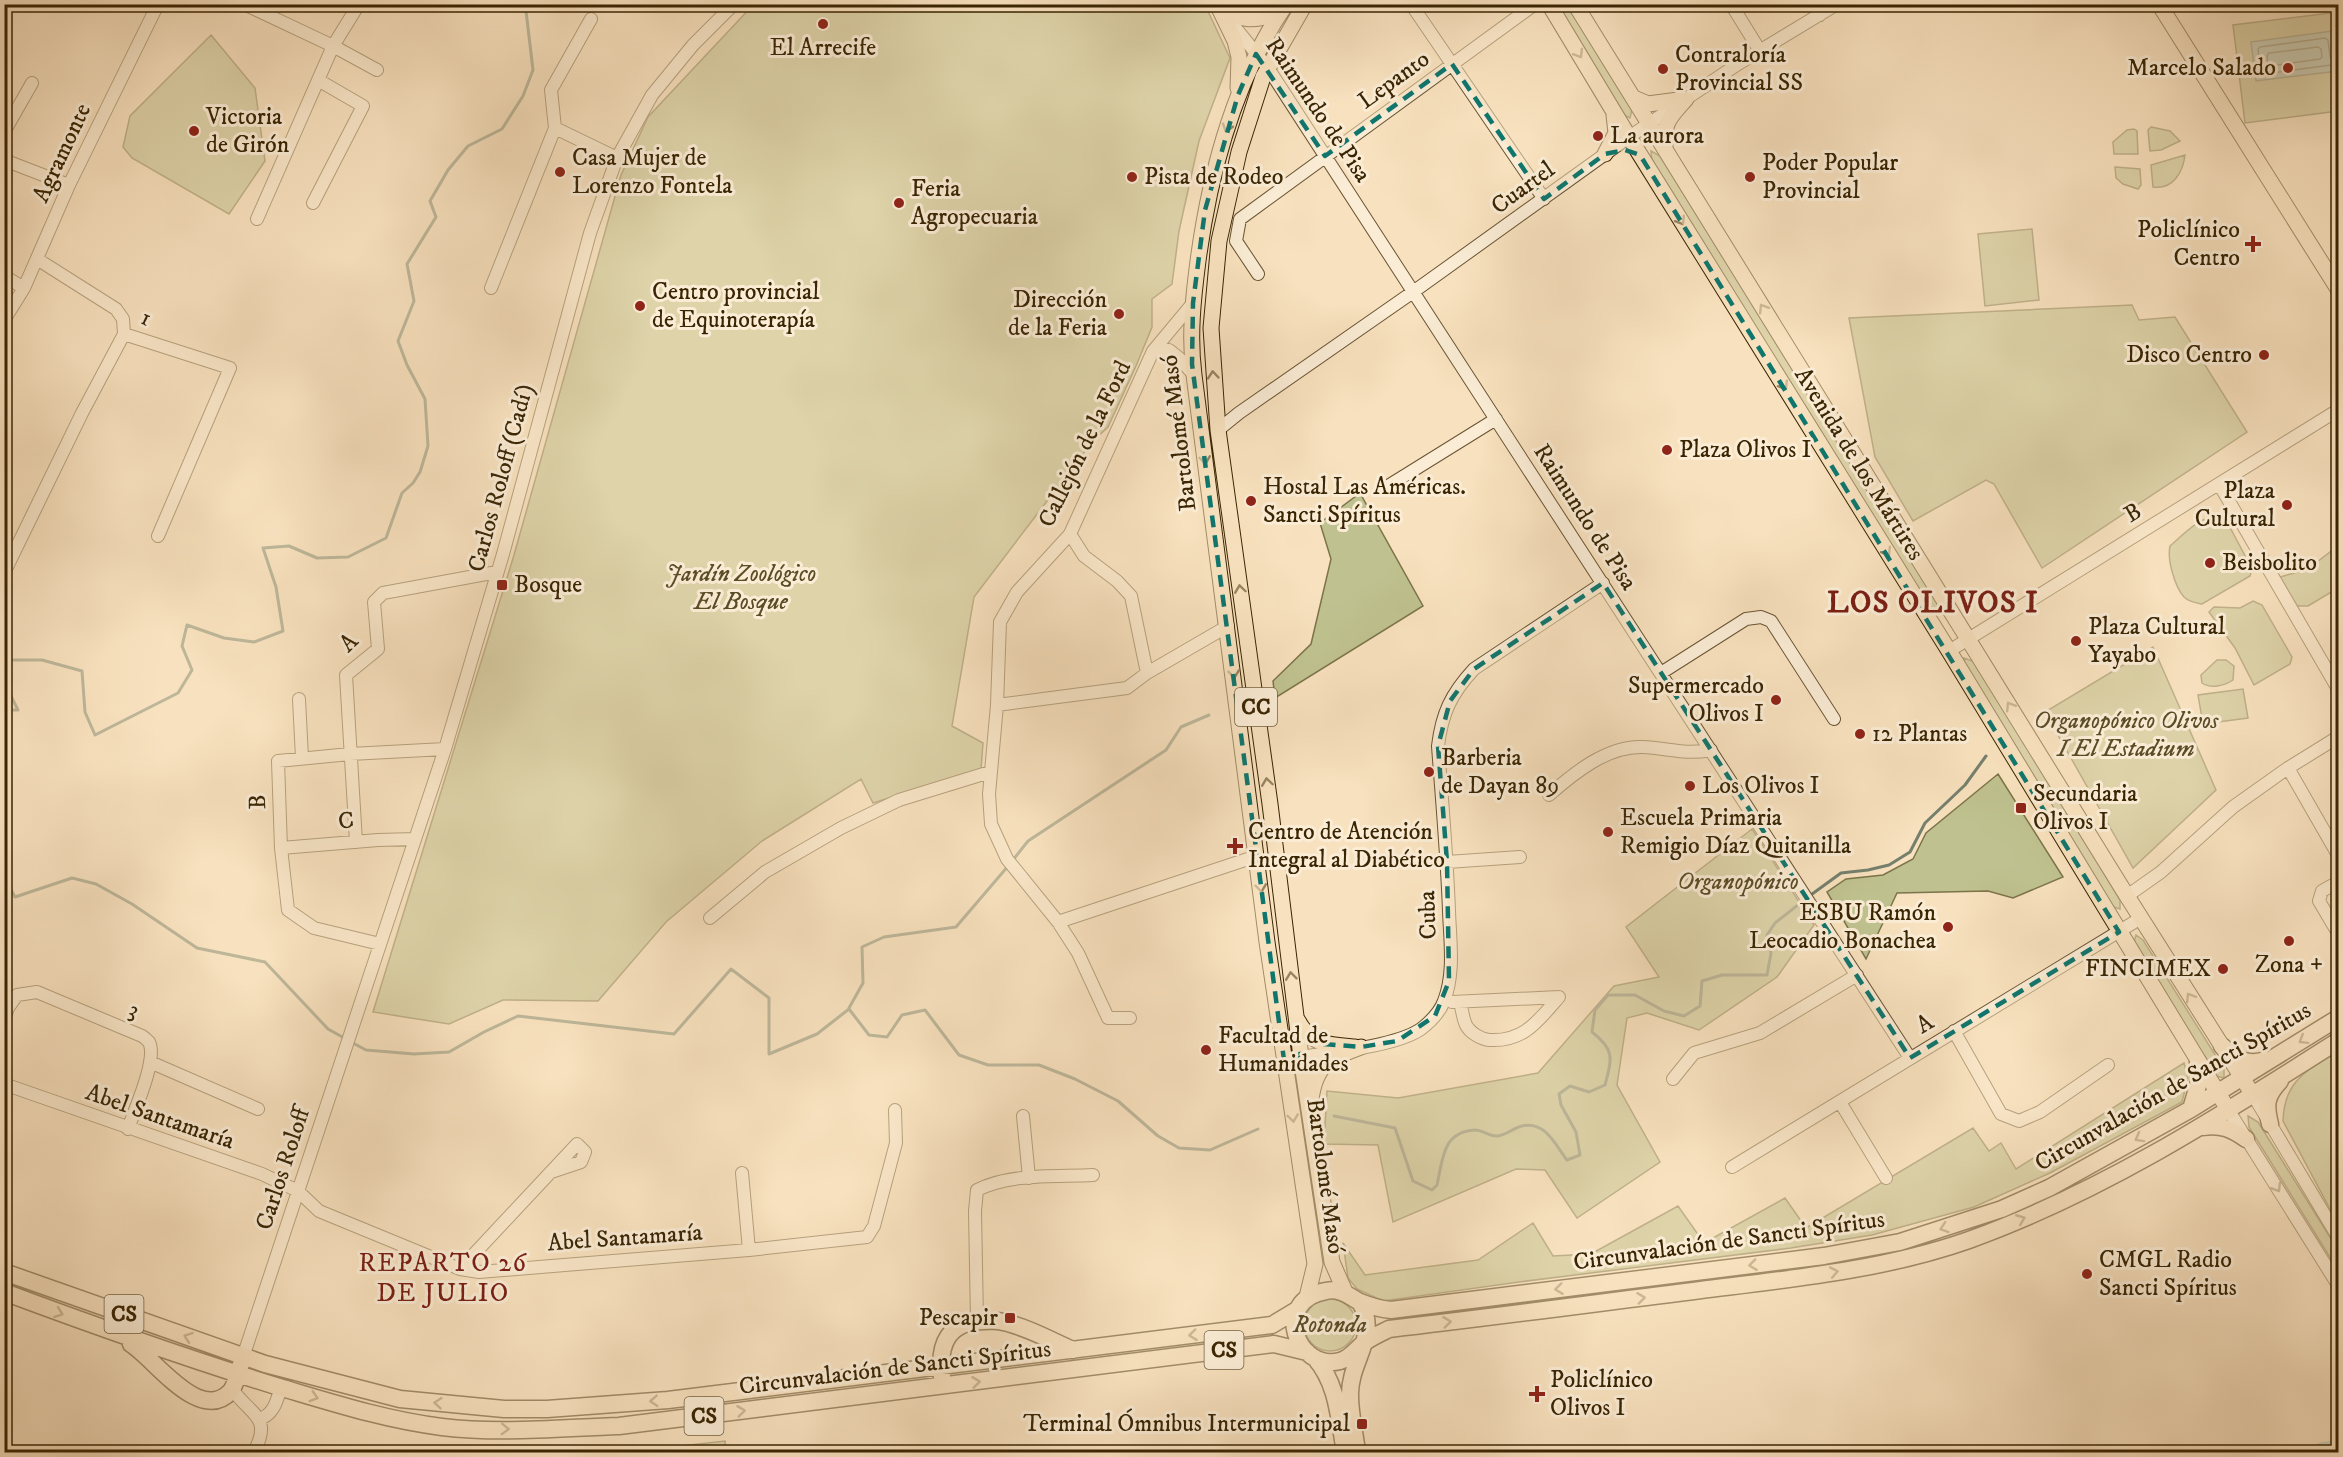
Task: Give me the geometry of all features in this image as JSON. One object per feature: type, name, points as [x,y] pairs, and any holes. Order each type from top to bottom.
[{"type":"highway","name":"Circunvalación de Sancti Spíritus","points":[[1353,1298],[1379,1309],[1391,1310],[1824,1256],[1900,1242],[2002,1209],[2049,1188],[2191,1109],[2338,1018]]},
{"type":"highway","name":"Circunvalación de Sancti Spíritus","points":[[1364,1343],[1389,1329],[1778,1280],[1903,1258],[1967,1240],[2035,1214],[2150,1157],[2229,1111],[2338,1041]]},
{"type":"highway","points":[[2222,1046],[2233,1057],[2246,1062],[2275,1058]]},
{"type":"highway","points":[[2191,1109],[2199,1083],[2198,1062]]},
{"type":"highway","points":[[2270,1124],[2267,1103],[2270,1093],[2286,1074]]},
{"type":"highway","points":[[2203,1127],[2216,1125],[2233,1130],[2246,1139]]},
{"type":"highway","name":"Circunvalación de Sancti Spíritus","points":[[4,1272],[243,1357],[400,1399],[504,1409],[547,1409],[668,1400],[1164,1339],[1272,1325],[1295,1311]]},
{"type":"highway","points":[[1307,1297],[1337,1290],[1353,1298]]},
{"type":"highway","name":"Circunvalación de Sancti Spíritus","points":[[4,1292],[115,1333],[235,1382],[281,1387],[369,1414],[443,1427],[523,1430],[619,1426],[1274,1344],[1311,1355]]},
{"type":"highway","name":"CC","points":[[1295,1311],[1307,1297]]},
{"type":"highway","name":"CC","points":[[1353,1298],[1367,1313],[1368,1323],[1350,1395],[1357,1452]]},
{"type":"highway","points":[[1295,1311],[1293,1325],[1296,1338],[1325,1369],[1336,1396],[1345,1452]]},
{"type":"highway","points":[[944,1386],[940,1353],[948,1335],[959,1325],[977,1321],[1000,1321],[1023,1328],[1074,1350]]},
{"type":"highway","points":[[115,1333],[143,1352],[177,1387],[199,1400],[224,1396],[235,1382],[243,1357]]},
{"type":"highway","points":[[1164,1339],[1174,1357]]},
{"type":"highway","points":[[1311,1355],[1326,1362],[1338,1362],[1348,1358],[1364,1343]]},
{"type":"main road","name":"Bartolomé Masó","points":[[1305,4],[1268,68],[1239,152],[1219,241],[1211,328],[1215,406],[1270,804],[1301,1057],[1332,1262],[1353,1298]]},
{"type":"main road","name":"Avenida de los Mártires","points":[[1549,4],[1640,155],[1949,651],[2229,1111]]},
{"type":"main road","name":"Avenida de los Mártires","points":[[1575,4],[2127,896],[2253,1095]]},
{"type":"main road","points":[[2159,4],[2338,289]]},
{"type":"main road","points":[[1217,5],[1231,15],[1250,20],[1261,19],[1285,5]]},
{"type":"main road","points":[[1217,5],[1235,41],[1239,57],[1238,95]]},
{"type":"main road","name":"Bartolomé Masó","points":[[1285,5],[1269,29],[1238,95],[1204,210],[1193,303],[1194,375],[1284,1060],[1315,1264],[1307,1297]]},
{"type":"main road","points":[[1634,98],[1648,104],[1686,99]]},
{"type":"main road","points":[[1665,150],[1664,133],[1667,121],[1686,99]]},
{"type":"main road","points":[[1605,154],[1616,133],[1613,109]]},
{"type":"main road","points":[[1605,154],[1625,150],[1640,155]]},
{"type":"main road","points":[[1197,402],[1215,406]]},
{"type":"main road","points":[[1934,627],[1953,614]]},
{"type":"main road","points":[[1295,1015],[1302,1029],[1311,1038],[1323,1044],[1360,1047]]},
{"type":"main road","points":[[1310,1117],[1314,1079],[1323,1065],[1340,1054],[1360,1047]]},
{"type":"street","name":"Agramonte","points":[[4,320],[24,288],[69,185],[158,4]]},
{"type":"street","points":[[244,4],[333,46],[377,70]]},
{"type":"street","points":[[257,219],[333,46],[358,4]]},
{"type":"street","name":"Carlos Roloff (Cadí)","points":[[363,994],[445,749],[497,572],[590,233],[616,158],[652,95],[693,45],[734,4]]},
{"type":"street","points":[[1411,4],[1544,200]]},
{"type":"street","name":"Lepanto","points":[[1258,273],[1236,241],[1240,219],[1535,4]]},
{"type":"street","points":[[1731,4],[1760,51]]},
{"type":"street","name":"Cuartel","points":[[1218,430],[1544,200],[1629,137],[1760,51],[1817,10],[1837,4]]},
{"type":"street","name":"Raimundo de Pisa","points":[[1217,5],[1268,68],[1910,1058]]},
{"type":"street","points":[[491,288],[555,128],[550,90],[591,19]]},
{"type":"street","points":[[312,202],[363,106],[318,80]]},
{"type":"street","points":[[4,132],[32,83]]},
{"type":"street","points":[[555,128],[616,158]]},
{"type":"street","points":[[4,160],[69,185]]},
{"type":"street","name":"1","points":[[37,259],[116,309],[123,319],[124,334],[230,368],[158,537]]},
{"type":"street","points":[[4,276],[24,288]]},
{"type":"street","name":"Callejón de la Ford","points":[[1130,1018],[1108,1018],[1078,953],[1058,922],[1007,859],[991,824],[990,772],[997,705],[1000,622],[1017,592],[1070,534],[1153,351],[1193,303]]},
{"type":"street","points":[[4,573],[82,413],[124,334]]},
{"type":"street","name":"Callejón de la Ford","points":[[1153,351],[1169,350],[1194,375]]},
{"type":"street","points":[[1215,406],[1239,413]]},
{"type":"street","name":"B","points":[[1949,651],[2338,410]]},
{"type":"street","points":[[1388,486],[1496,419]]},
{"type":"street","points":[[2219,484],[2338,689]]},
{"type":"street","points":[[1070,534],[1084,556],[1118,581],[1131,596],[1147,673]]},
{"type":"street","name":"A","points":[[356,842],[346,675],[378,649],[374,602],[383,593],[497,572]]},
{"type":"street","name":"Cuba","points":[[1444,1003],[1451,956],[1447,862],[1438,746],[1445,716],[1456,688],[1474,669],[1603,584]]},
{"type":"street","points":[[1660,673],[1746,619],[1761,617],[1771,621],[1834,719]]},
{"type":"street","points":[[997,705],[1127,688],[1147,673],[1227,626]]},
{"type":"street","points":[[299,699],[302,758]]},
{"type":"street","points":[[2127,896],[2161,872],[2233,807],[2288,768],[2338,737]]},
{"type":"street","points":[[1549,795],[1577,773],[1619,749],[1640,747],[1692,754],[1711,750]]},
{"type":"street","name":"B","points":[[380,944],[314,928],[288,910],[281,848],[278,761],[350,754],[445,749]]},
{"type":"street","points":[[2288,768],[2338,855]]},
{"type":"street","points":[[710,918],[765,872],[841,828],[899,800],[990,772]]},
{"type":"street","name":"C","points":[[281,848],[415,839]]},
{"type":"street","points":[[1058,922],[1257,856]]},
{"type":"street","points":[[1447,862],[1520,857]]},
{"type":"street","points":[[2338,882],[2322,891],[2319,900],[2338,933]]},
{"type":"street","name":"A","points":[[1732,1167],[2141,918]]},
{"type":"street","points":[[1673,1079],[1694,1053],[1760,1033],[1857,975]]},
{"type":"street","name":"3","points":[[4,1020],[8,1008],[17,995],[37,992],[142,1036],[149,1042],[150,1062]]},
{"type":"street","name":"Carlos Roloff","points":[[243,1357],[363,994]]},
{"type":"street","points":[[1284,1060],[1397,1041],[1420,1029],[1435,1016],[1444,1003],[1460,1002],[1559,998],[1523,1034],[1504,1041],[1481,1039],[1466,1026],[1460,1002]]},
{"type":"street","points":[[1954,1031],[2001,1113],[2019,1120],[2040,1112],[2108,1065]]},
{"type":"street","points":[[128,1129],[150,1062],[258,1109]]},
{"type":"street","name":"Abel Santamaría","points":[[4,1084],[262,1174],[298,1191],[320,1211],[460,1269],[479,1272],[748,1250],[867,1237],[874,1227],[896,1143],[896,1110]]},
{"type":"street","name":"Avenida de los Mártires","points":[[2253,1095],[2338,1237]]},
{"type":"street","points":[[1840,1102],[1886,1178]]},
{"type":"street","name":"Avenida de los Mártires","points":[[2229,1111],[2338,1285]]},
{"type":"street","points":[[1023,1116],[1029,1178]]},
{"type":"street","points":[[460,1269],[551,1172]]},
{"type":"street","points":[[742,1173],[748,1250]]},
{"type":"street","points":[[977,1321],[975,1211],[977,1190],[990,1183],[1029,1178],[1093,1175]]},
{"type":"street","points":[[235,1382],[242,1403],[254,1411],[262,1428],[261,1439],[254,1452]]},
{"type":"street","points":[[259,1419],[267,1417],[274,1407],[281,1387]]},
{"type":"highlighted area","points":[[1256,54],[1325,156],[1452,64],[1544,199],[1605,154],[1625,150],[1640,155],[2119,932],[1910,1058],[1603,583],[1474,669],[1450,701],[1438,746],[1447,862],[1449,981],[1435,1016],[1397,1041],[1361,1047],[1323,1044],[1298,1032],[1301,1057],[1284,1060],[1192,364],[1193,303],[1205,210],[1238,95]]},
{"type":"green space","name":"Jardín Zoológico El Bosque","points":[[753,5],[1205,5],[1230,58],[1199,141],[1179,231],[1172,284],[1152,299],[1152,327],[1108,427],[1092,442],[974,597],[952,726],[983,743],[981,769],[873,803],[861,779],[762,841],[666,922],[598,1001],[503,1000],[449,1024],[373,1012],[514,555],[621,175],[648,117]]},
{"type":"green space","points":[[1561,5],[1569,7],[1632,110],[1630,118],[1624,115],[1561,14]]},
{"type":"green space","name":"Marcelo Salado","points":[[2338,12],[2338,111],[2245,123],[2233,25]]},
{"type":"green space","name":"Victoria de Girón","points":[[211,35],[255,88],[265,161],[229,214],[132,158],[123,147],[130,116]]},
{"type":"green space","points":[[2151,127],[2170,131],[2180,141],[2161,150],[2150,151],[2148,130]]},
{"type":"green space","points":[[2127,130],[2137,131],[2138,154],[2114,154],[2113,142]]},
{"type":"green space","points":[[1651,151],[1660,156],[1939,604],[1936,612],[1929,609],[1652,164]]},
{"type":"green space","points":[[2185,155],[2182,168],[2171,183],[2166,186],[2153,187],[2151,165]]},
{"type":"green space","points":[[2115,167],[2140,169],[2141,185],[2138,189],[2123,184],[2116,178]]},
{"type":"green space","points":[[2032,229],[2039,300],[1985,306],[1978,234]]},
{"type":"green space","points":[[2132,305],[2139,320],[2175,317],[2247,432],[2042,568],[1994,484],[1986,480],[1913,521],[1875,457],[1849,318]]},
{"type":"green space","points":[[1360,493],[1423,606],[1275,698],[1273,681],[1311,644],[1331,559],[1320,523]]},
{"type":"green space","name":"Beisbolito","points":[[2218,515],[2224,516],[2252,569],[2250,576],[2202,604],[2195,603],[2184,597],[2178,587],[2172,573],[2170,546],[2204,519]]},
{"type":"green space","points":[[2338,541],[2338,588],[2308,606],[2297,606],[2280,577],[2308,569],[2335,548]]},
{"type":"green space","points":[[2253,601],[2262,605],[2292,657],[2290,664],[2254,685],[2235,648],[2209,612],[2214,607],[2240,608]]},
{"type":"green space","name":"Organopónico Olivos I El Estadium","points":[[2153,647],[2216,790],[2133,868],[2045,712]]},
{"type":"green space","points":[[1964,658],[1975,662],[2120,900],[2120,909],[2110,906],[1964,667]]},
{"type":"green space","points":[[2217,660],[2226,660],[2234,666],[2233,680],[2218,686],[2202,683],[2201,675]]},
{"type":"green space","points":[[2243,689],[2248,718],[2203,724],[2198,695]]},
{"type":"green space","points":[[1998,774],[2063,877],[2013,898],[1988,891],[1897,893],[1866,959],[1827,892],[1846,879],[1883,875],[1913,859],[1926,833]]},
{"type":"green space","name":"Organopónico","points":[[1752,829],[1814,925],[1777,977],[1699,1030],[1647,1013],[1627,1018],[1617,1085],[1660,1162],[1577,1218],[1545,1170],[1516,1169],[1393,1222],[1378,1145],[1324,1144],[1327,1091],[1398,1098],[1538,1073],[1614,986],[1659,977],[1626,927]]},
{"type":"green space","points":[[2136,935],[2143,940],[2224,1069],[2224,1078],[2216,1076],[2133,946]]},
{"type":"green space","points":[[2338,1051],[2338,1224],[2283,1121],[2284,1107],[2293,1086],[2308,1071]]},
{"type":"green space","points":[[2184,1063],[2188,1078],[2182,1102],[2050,1173],[1974,1207],[1872,1235],[1791,1248],[1383,1301],[1357,1289],[1348,1278],[1343,1243],[1365,1275],[1478,1260],[1533,1223],[1553,1256],[1591,1254],[1678,1206],[1704,1243],[1785,1198],[1806,1228],[1973,1128],[1989,1151],[2001,1143],[2016,1169]]},
{"type":"green space","points":[[2248,1116],[2258,1122],[2338,1250],[2338,1263],[2331,1259],[2249,1127]]},
{"type":"green space","name":"Rotonda","points":[[1325,1299],[1335,1299],[1344,1303],[1352,1311],[1356,1325],[1352,1339],[1344,1347],[1335,1351],[1325,1351],[1316,1347],[1308,1339],[1304,1330],[1304,1320],[1308,1311],[1316,1303]]},
{"type":"green space","points":[[725,1441],[726,1452],[627,1452]]},
{"type":"water","points":[[2332,31],[2338,71],[2256,81],[2251,42]]},
{"type":"waterway","points":[[4,675],[9,660],[42,660],[82,671],[85,712],[95,735],[178,693],[192,670],[182,646],[187,625],[224,638],[254,642],[283,631],[276,587],[263,548],[289,546],[317,558],[348,557],[386,538],[402,493],[413,483],[420,472],[428,446],[425,399],[407,365],[398,341],[414,301],[407,264],[436,217],[430,201],[448,170],[468,146],[502,129],[523,96],[533,70],[526,11],[531,4]]},
{"type":"waterway","points":[[4,682],[18,710],[4,710]]},
{"type":"waterway","points":[[1013,860],[1028,841],[1166,750],[1181,727],[1209,715]]},
{"type":"waterway","points":[[1808,897],[1841,873],[1889,865],[1910,852],[1925,823],[1965,785],[1986,756]]},
{"type":"waterway","points":[[849,1008],[863,983],[862,947],[884,937],[956,927],[1009,865]]},
{"type":"waterway","points":[[4,877],[15,897],[72,878],[96,884],[132,904],[197,948],[265,962],[328,1029],[346,1039]]},
{"type":"waterway","points":[[1334,1116],[1395,1128],[1413,1181],[1432,1190],[1437,1185],[1446,1148],[1450,1141],[1464,1132],[1478,1130],[1497,1136],[1530,1125],[1549,1135],[1567,1160],[1580,1155],[1576,1132],[1561,1105],[1559,1094],[1570,1086],[1589,1092],[1605,1085],[1610,1055],[1605,1044],[1592,1032],[1595,1010],[1608,995],[1635,995],[1664,1011],[1684,1016],[1700,1006],[1702,981],[1722,975],[1767,975],[1771,953],[1767,935],[1775,923],[1803,901]]},
{"type":"waterway","points":[[351,1042],[366,1050],[414,1054],[449,1052],[518,1016],[674,1034],[731,969],[769,998],[769,1054],[817,1034],[849,1009],[869,1035],[887,1037],[902,1015],[925,1010],[959,1055],[988,1065],[1039,1065],[1075,1079],[1118,1101],[1158,1136],[1179,1148],[1210,1150],[1258,1129]]},
{"type":"waterway","points":[[2323,1452],[2338,1450]]},
{"type":"place","name":"El Arrecife","points":[[823,24]]},
{"type":"place","name":"Marcelo Salado","points":[[2288,68]]},
{"type":"place","name":"Contraloría Provincial SS","points":[[1663,69]]},
{"type":"place","name":"Victoria de Girón","points":[[194,131]]},
{"type":"place","name":"La aurora","points":[[1598,136]]},
{"type":"place","name":"Casa Mujer de Lorenzo Fontela","points":[[560,172]]},
{"type":"place","name":"Pista de Rodeo","points":[[1132,177]]},
{"type":"place","name":"Poder Popular Provincial","points":[[1750,177]]},
{"type":"place","name":"Feria Agropecuaria","points":[[899,203]]},
{"type":"place","name":"Policlínico Centro","points":[[2253,244]]},
{"type":"place","name":"Centro provincial de Equinoterapía","points":[[640,306]]},
{"type":"place","name":"Dirección de la Feria","points":[[1119,314]]},
{"type":"place","name":"Disco Centro","points":[[2264,355]]},
{"type":"place","name":"Plaza Olivos I","points":[[1667,450]]},
{"type":"place","name":"Hostal Las Américas. Sancti Spíritus","points":[[1251,501]]},
{"type":"place","name":"Plaza Cultural","points":[[2287,505]]},
{"type":"place","name":"Beisbolito","points":[[2210,563]]},
{"type":"place","name":"Bosque","points":[[502,585]]},
{"type":"place","name":"Plaza Cultural Yayabo","points":[[2076,641]]},
{"type":"place","name":"Supermercado Olivos I","points":[[1776,700]]},
{"type":"place","name":"12 Plantas","points":[[1860,734]]},
{"type":"place","name":"Barberia de Dayan 89","points":[[1429,772]]},
{"type":"place","name":"Los Olivos I","points":[[1690,786]]},
{"type":"place","name":"Secundaria Olivos I","points":[[2021,808]]},
{"type":"place","name":"Escuela Primaria Remigio Díaz Quitanilla","points":[[1608,832]]},
{"type":"place","name":"Centro de Atención Integral al Diabético","points":[[1235,846]]},
{"type":"place","name":"ESBU Ramón Leocadio Bonachea","points":[[1948,927]]},
{"type":"place","name":"Zona +","points":[[2289,941]]},
{"type":"place","name":"FINCIMEX","points":[[2223,969]]},
{"type":"place","name":"Facultad de Humanidades","points":[[1206,1050]]},
{"type":"place","name":"CMGL Radio Sancti Spíritus","points":[[2087,1274]]},
{"type":"place","name":"Pescapir","points":[[1010,1318]]},
{"type":"place","name":"Policlínico Olivos I","points":[[1537,1394]]},
{"type":"place","name":"Terminal Ómnibus Intermunicipal","points":[[1362,1424]]},
{"type":"district","name":"LOS OLIVOS I","points":[[1933,603]]},
{"type":"district","name":"REPARTO 26 DE JULIO","points":[[443,1278]]}]
